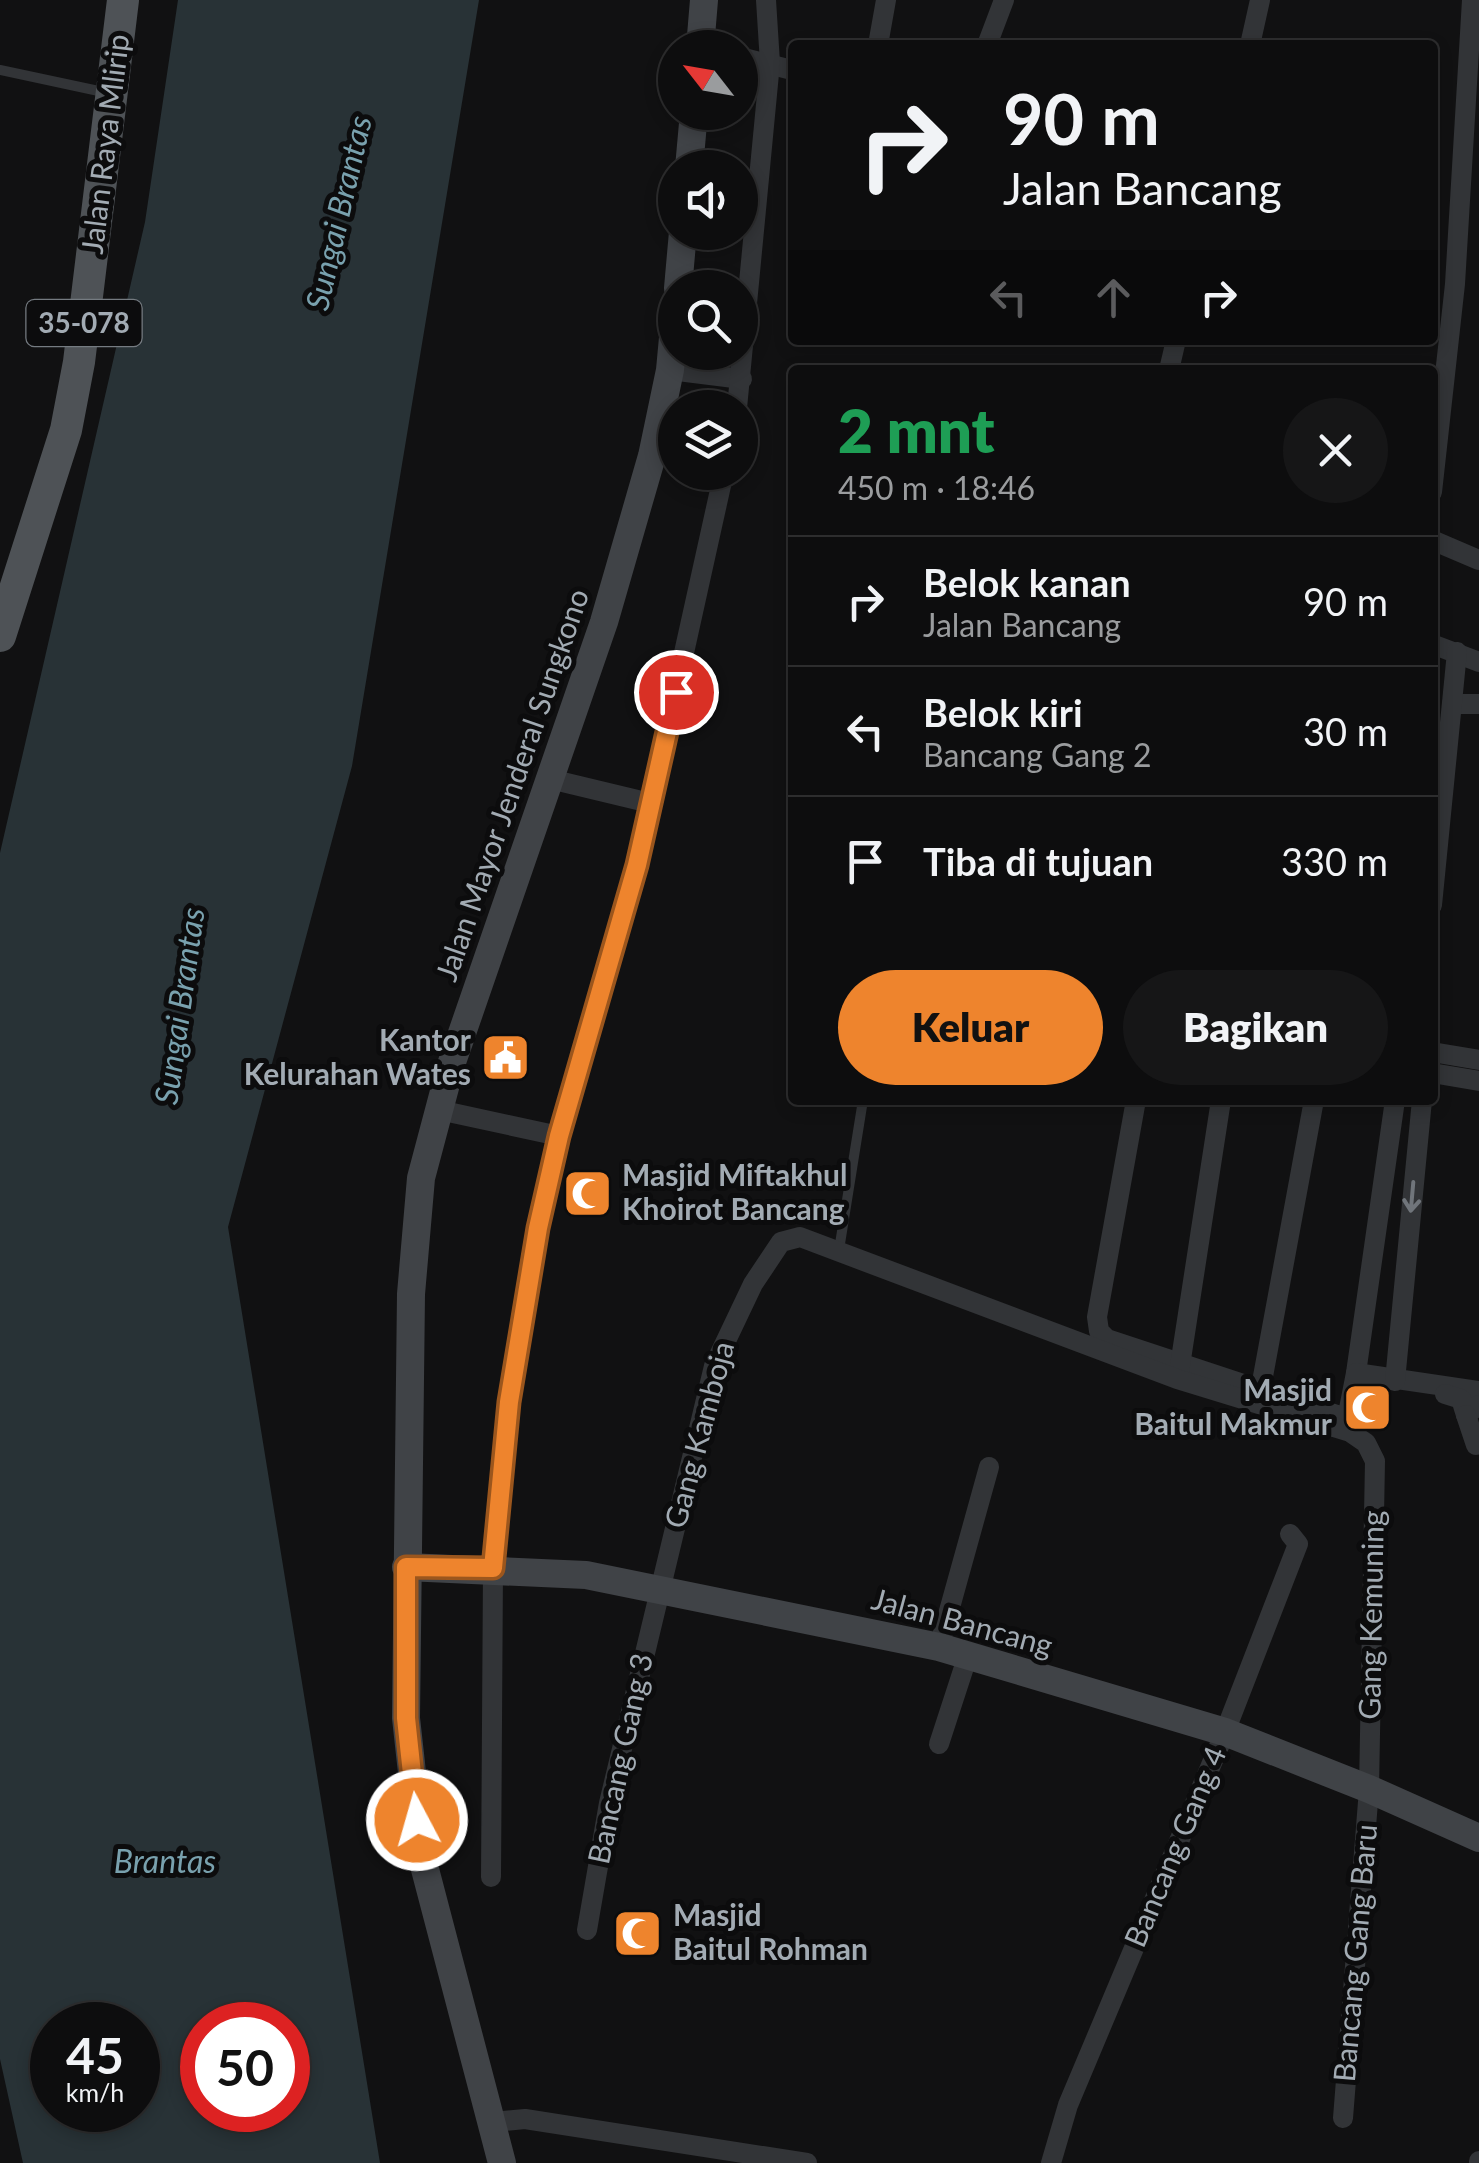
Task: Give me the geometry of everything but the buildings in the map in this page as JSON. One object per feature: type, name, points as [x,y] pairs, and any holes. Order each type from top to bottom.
[{"type":"main road","name":"Jalan Raya Mlirip","points":[[0,636],[7,593],[66,430],[114,94],[123,0]]},
{"type":"main road","points":[[702,30],[704,0]]},
{"type":"main road","name":"Jalan Mayor Jenderal Sungkono","points":[[502,2163],[420,1854],[406,1718],[412,1294],[421,1178],[439,1110],[610,604],[652,456],[670,370]]},
{"type":"main road","name":"Jalan Bancang","points":[[406,1567],[586,1575],[939,1646],[1225,1732],[1369,1788],[1479,1838]]},
{"type":"street","points":[[740,390],[770,63],[766,0]]},
{"type":"street","points":[[879,40],[886,0]]},
{"type":"street","points":[[989,40],[1004,0]]},
{"type":"street","points":[[1251,40],[1260,0]]},
{"type":"street","points":[[1438,435],[1472,96],[1472,0]]},
{"type":"street","points":[[758,61],[788,69]]},
{"type":"street","points":[[1438,279],[1454,284]]},
{"type":"street","points":[[670,370],[742,379]]},
{"type":"street","points":[[491,1877],[493,1568],[509,1402],[538,1228],[559,1136],[637,865],[720,490]]},
{"type":"street","points":[[1438,543],[1479,560]]},
{"type":"street","points":[[1438,646],[1479,662]]},
{"type":"street","points":[[1438,801],[1457,652]]},
{"type":"street","points":[[1452,704],[1479,704]]},
{"type":"street","points":[[550,779],[650,803]]},
{"type":"street","points":[[1438,1053],[1479,1060]]},
{"type":"street","points":[[1438,1073],[1479,1081]]},
{"type":"street","points":[[1135,1105],[1097,1326],[1107,1339],[1179,1371]]},
{"type":"street","points":[[1179,1371],[1221,1105]]},
{"type":"street","points":[[1259,1398],[1313,1105]]},
{"type":"street","points":[[839,1250],[1259,1398],[1343,1417],[1348,1414],[1356,1373],[1394,1105]]},
{"type":"street","points":[[1395,1381],[1422,1105]]},
{"type":"street","points":[[439,1110],[559,1136]]},
{"type":"street","name":"Gang Kamboja","points":[[659,1588],[722,1343],[753,1284],[786,1238],[800,1236],[839,1250]]},
{"type":"street","points":[[1356,1373],[1479,1392]]},
{"type":"street","points":[[1428,1392],[1457,1396],[1472,1410],[1476,1445]]},
{"type":"street","name":"Gang Kemuning","points":[[1259,1398],[1350,1432],[1366,1443],[1375,1461],[1369,1788]]},
{"type":"street","points":[[939,1646],[989,1468]]},
{"type":"street","name":"Bancang Gang 4","points":[[1051,2163],[1068,2105],[1225,1732],[1298,1544],[1290,1534]]},
{"type":"street","name":"Bancang Gang 3","points":[[587,1930],[609,1803],[659,1588]]},
{"type":"street","points":[[939,1744],[968,1655]]},
{"type":"street","name":"Bancang Gang Baru","points":[[1343,2118],[1369,1788]]},
{"type":"street","points":[[493,2122],[525,2119],[807,2163]]},
{"type":"lane","points":[[0,70],[114,94]]},
{"type":"lane","points":[[839,1250],[862,1105]]},
{"type":"water","name":"Brantas","points":[[178,0],[479,0],[352,766],[228,1227],[380,2163],[23,2163],[0,2059],[0,853],[145,222]]},
{"type":"place","name":"Kantor Kelurahan Wates","points":[[506,1058]]},
{"type":"place","name":"Masjid Miftakhul Khoirot Bancang","points":[[587,1193]]},
{"type":"place","name":"Masjid Baitul Makmur","points":[[1367,1408]]},
{"type":"place","name":"Masjid Baitul Rohman","points":[[638,1933]]},
{"type":"route","points":[[417,1820],[406,1718],[406,1567],[493,1568],[509,1402],[538,1228],[559,1136],[637,865],[676,692]]},
{"type":"water label","name":"Sungai Brantas","points":[[339,213]]},
{"type":"water label","name":"Sungai Brantas","points":[[180,1006]]}]
